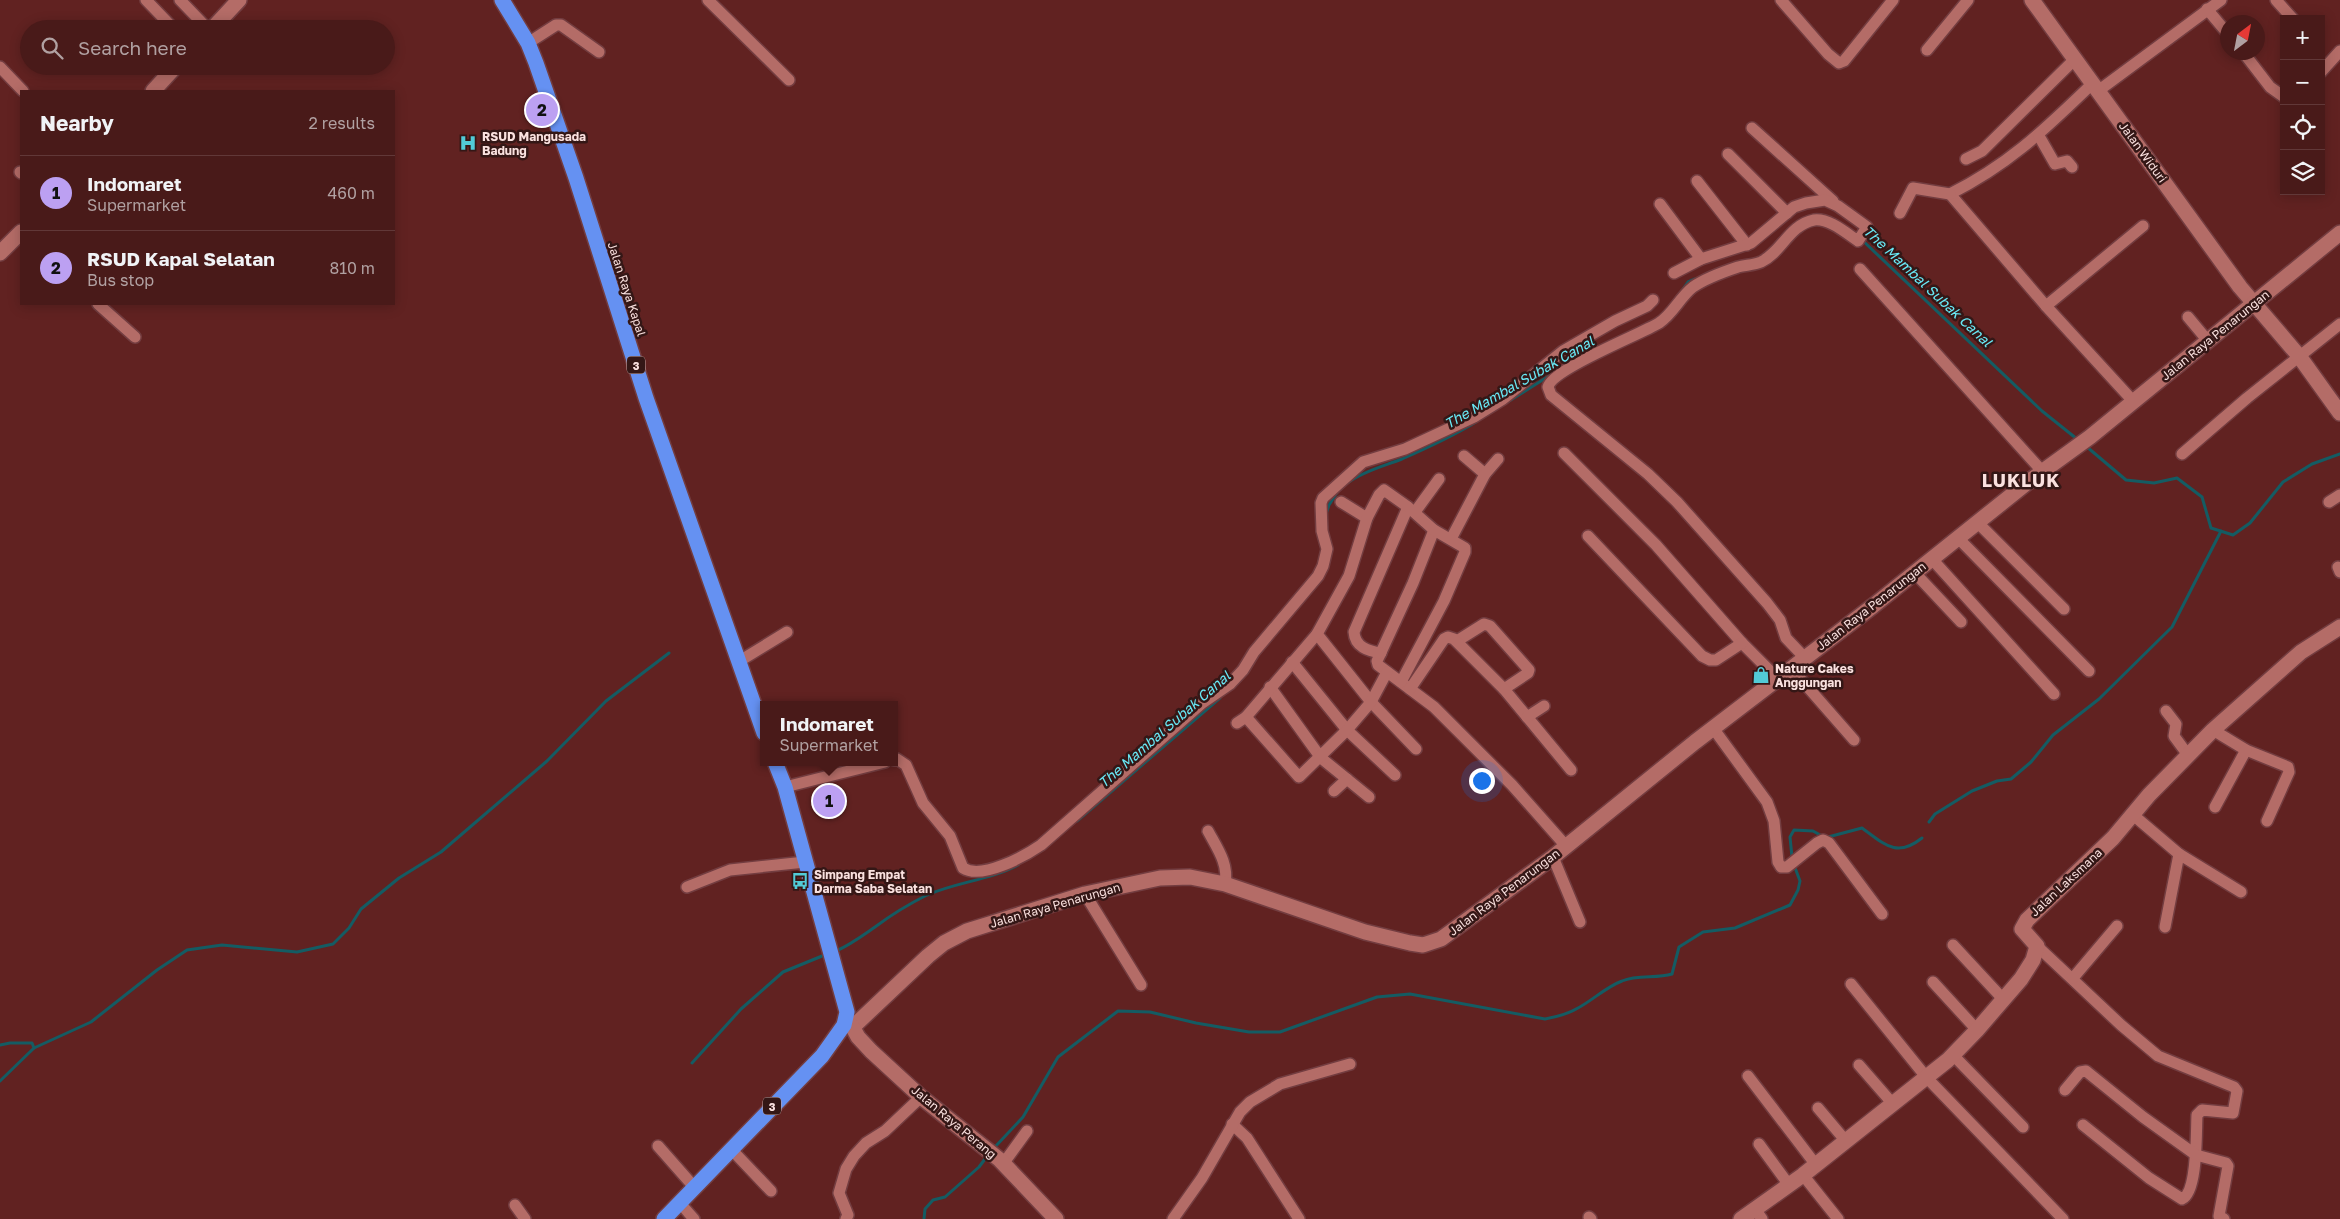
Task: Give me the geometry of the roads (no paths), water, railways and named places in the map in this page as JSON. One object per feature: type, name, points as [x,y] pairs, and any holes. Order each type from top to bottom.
[{"type":"highway","name":"Jalan Raya Kapal","points":[[502,0],[528,43],[576,178],[646,398],[760,723]]},
{"type":"highway","points":[[777,766],[785,788],[839,979],[847,1012],[848,1026]]},
{"type":"highway","name":"3","points":[[664,1219],[822,1056],[848,1026]]},
{"type":"main road","points":[[219,20],[239,0]]},
{"type":"main road","name":"Jalan Widuri","points":[[2032,0],[2253,304],[2299,356],[2340,413]]},
{"type":"main road","points":[[153,90],[167,75]]},
{"type":"main road","name":"Jalan Raya Penarungan","points":[[848,1026],[944,943],[980,926],[1085,894],[1118,886],[1175,877],[1190,877],[1225,884],[1365,932],[1423,945],[1441,939],[1558,852],[2042,471],[2084,441],[2340,233]]},
{"type":"main road","points":[[0,253],[20,234]]},
{"type":"main road","name":"Jalan Laksmana","points":[[2037,946],[2022,929],[2024,923],[2112,838],[2132,814],[2213,730],[2301,652],[2340,627]]},
{"type":"main road","points":[[1741,1219],[1758,1214],[1788,1185],[1927,1078],[1953,1055],[1977,1030],[2031,965],[2037,946]]},
{"type":"main road","name":"Jalan Raya Perang","points":[[848,1026],[921,1097],[1002,1162],[1056,1219]]},
{"type":"street","points":[[146,0],[165,20]]},
{"type":"street","points":[[180,0],[201,20]]},
{"type":"street","points":[[708,0],[789,80]]},
{"type":"street","points":[[1781,0],[1828,54],[1839,63],[1844,61],[1893,0]]},
{"type":"street","points":[[1927,50],[1968,0]]},
{"type":"street","points":[[1900,213],[1913,188],[1950,194],[2003,163],[2039,136],[2095,87],[2220,0]]},
{"type":"street","points":[[2276,0],[2289,15]]},
{"type":"street","points":[[2207,9],[2220,24]]},
{"type":"street","points":[[528,43],[556,25],[561,25],[599,52]]},
{"type":"street","points":[[2325,68],[2340,51]]},
{"type":"street","points":[[1966,159],[1982,151],[2074,60]]},
{"type":"street","points":[[2249,60],[2270,87],[2280,94]]},
{"type":"street","points":[[0,67],[22,90]]},
{"type":"street","points":[[1752,128],[1838,206],[1867,227],[1858,241],[1828,222],[1812,221],[1794,229],[1777,249],[1761,262],[1726,271],[1695,286],[1662,320],[1554,377],[1548,383],[1549,393],[1615,445],[1677,502],[1767,603],[1780,620],[1786,638],[1805,658]]},
{"type":"street","points":[[2039,136],[2055,164],[2066,161],[2072,167]]},
{"type":"street","points":[[1728,154],[1787,213]]},
{"type":"street","points":[[1697,181],[1748,245]]},
{"type":"street","points":[[1950,194],[2046,306],[2133,401]]},
{"type":"street","points":[[1674,273],[1701,259],[1748,245],[1757,240],[1794,207],[1816,200],[1825,200],[1838,206]]},
{"type":"street","points":[[1660,204],[1701,259]]},
{"type":"street","points":[[2046,306],[2143,226]]},
{"type":"street","points":[[1860,269],[2042,471]]},
{"type":"street","points":[[898,760],[906,765],[923,803],[950,836],[963,868],[966,870],[982,870],[1022,858],[1041,845],[1159,740],[1209,697],[1230,684],[1243,670],[1254,652],[1286,616],[1318,576],[1323,566],[1327,549],[1322,531],[1321,503],[1332,489],[1363,462],[1405,449],[1474,417],[1503,399],[1564,351],[1590,337],[1615,320],[1647,306],[1653,300]]},
{"type":"street","points":[[99,305],[135,337]]},
{"type":"street","points":[[2188,317],[2208,341]]},
{"type":"street","points":[[2182,454],[2340,324]]},
{"type":"street","points":[[1590,337],[1599,353]]},
{"type":"street","points":[[1564,453],[1656,545],[1742,643],[1778,678]]},
{"type":"street","points":[[1464,456],[1485,474]]},
{"type":"street","points":[[1451,538],[1485,474],[1498,460]]},
{"type":"street","points":[[1381,653],[1370,651],[1359,645],[1355,640],[1354,632],[1411,510],[1439,479]]},
{"type":"street","points":[[1387,672],[1371,702],[1321,758],[1301,776],[1296,776],[1242,720],[1317,634],[1350,576],[1367,518],[1379,495],[1384,490],[1434,530],[1462,544],[1465,552],[1406,686]]},
{"type":"street","points":[[2329,502],[2340,495]]},
{"type":"street","points":[[1341,502],[1367,518]]},
{"type":"street","points":[[1977,522],[2064,609]]},
{"type":"street","points":[[1434,530],[1413,583],[1381,653],[1378,665],[1434,707],[1512,786],[1542,820],[1558,852],[1580,922]]},
{"type":"street","points":[[1588,536],[1702,656],[1710,660],[1716,660],[1742,643]]},
{"type":"street","points":[[1958,538],[2089,671]]},
{"type":"street","points":[[1931,558],[2054,694]]},
{"type":"street","points":[[1914,572],[1961,622]]},
{"type":"street","points":[[1457,641],[1484,624],[1490,626],[1529,670],[1528,673],[1504,690]]},
{"type":"street","points":[[738,662],[787,632]]},
{"type":"street","points":[[1317,634],[1371,702],[1416,749]]},
{"type":"street","points":[[1406,686],[1444,639],[1451,637],[1504,690],[1571,770]]},
{"type":"street","points":[[1292,662],[1347,730],[1395,775]]},
{"type":"street","points":[[1791,668],[1854,740]]},
{"type":"street","points":[[1270,687],[1321,758],[1368,797]]},
{"type":"street","points":[[1527,717],[1544,706]]},
{"type":"street","points":[[2166,711],[2176,724],[2174,736],[2188,755]]},
{"type":"street","points":[[1714,728],[1768,802],[1774,821],[1778,862],[1781,867],[1787,867],[1823,840],[1829,844],[1882,914]]},
{"type":"street","points":[[2213,730],[2246,750],[2289,768],[2267,821]]},
{"type":"street","points":[[2215,807],[2246,750]]},
{"type":"street","points":[[785,788],[870,766]]},
{"type":"street","points":[[1334,791],[1347,779]]},
{"type":"street","points":[[2132,814],[2180,854],[2241,892]]},
{"type":"street","points":[[1208,831],[1223,859],[1226,876],[1225,884]]},
{"type":"street","points":[[2166,927],[2180,854]]},
{"type":"street","points":[[687,887],[730,870],[805,862]]},
{"type":"street","points":[[1085,894],[1141,985]]},
{"type":"street","points":[[2072,978],[2117,926]]},
{"type":"street","points":[[1953,945],[2002,999]]},
{"type":"street","points":[[2037,946],[2121,1025],[2158,1056],[2236,1088],[2233,1114],[2202,1110],[2197,1115],[2196,1155],[2189,1192],[2186,1197],[2179,1198],[2128,1162],[2083,1125]]},
{"type":"street","points":[[1933,982],[1977,1030]]},
{"type":"street","points":[[1852,984],[1927,1078],[2063,1219]]},
{"type":"street","points":[[1953,1055],[2023,1127]]},
{"type":"street","points":[[1172,1219],[1202,1178],[1232,1124],[1250,1102],[1280,1084],[1350,1064]]},
{"type":"street","points":[[1859,1065],[1893,1104]]},
{"type":"street","points":[[2065,1090],[2080,1072],[2089,1072],[2142,1117],[2196,1155],[2226,1163],[2228,1166],[2219,1216],[2224,1219]]},
{"type":"street","points":[[1748,1076],[1816,1165]]},
{"type":"street","points":[[846,1219],[848,1215],[839,1192],[846,1169],[854,1156],[866,1143],[885,1131],[921,1097]]},
{"type":"street","points":[[1818,1108],[1846,1140]]},
{"type":"street","points":[[1232,1124],[1247,1138],[1299,1219]]},
{"type":"street","points":[[1002,1162],[1028,1131]]},
{"type":"street","points":[[1759,1144],[1788,1185]]},
{"type":"street","points":[[658,1146],[695,1188]]},
{"type":"street","points":[[730,1149],[771,1191]]},
{"type":"street","points":[[1803,1175],[1838,1219]]},
{"type":"street","points":[[680,1203],[694,1219]]},
{"type":"street","points":[[515,1205],[526,1219]]},
{"type":"waterway","name":"The Mambal Subak Canal","points":[[1861,239],[2042,411],[2077,439]]},
{"type":"waterway","name":"The Mambal Subak Canal","points":[[1683,289],[1688,282],[1695,279]]},
{"type":"waterway","name":"The Mambal Subak Canal","points":[[1506,403],[1552,374]]},
{"type":"waterway","name":"The Mambal Subak Canal","points":[[1349,482],[1430,446],[1476,422]]},
{"type":"waterway","name":"The Mambal Subak Canal","points":[[2087,447],[2126,480],[2154,483],[2177,478],[2202,497],[2211,528],[2233,535],[2250,523],[2283,482],[2312,464],[2340,454]]},
{"type":"waterway","name":"The Mambal Subak Canal","points":[[1326,514],[1329,505],[1338,491]]},
{"type":"waterway","points":[[1929,822],[1935,814],[1972,791],[1997,781],[2011,779],[2031,762],[2053,735],[2099,699],[2172,627],[2221,531]]},
{"type":"waterway","points":[[0,1081],[34,1048],[91,1022],[157,970],[187,950],[222,945],[297,952],[333,944],[349,928],[361,909],[399,878],[441,852],[547,761],[606,701],[669,653]]},
{"type":"waterway","name":"The Mambal Subak Canal","points":[[1077,821],[1220,698]]},
{"type":"waterway","points":[[1828,837],[1862,828],[1884,844],[1898,848],[1913,844],[1922,838]]},
{"type":"waterway","points":[[1792,857],[1790,837],[1794,830],[1813,831],[1822,836]]},
{"type":"waterway","name":"The Mambal Subak Canal","points":[[836,951],[927,895],[996,874],[1018,865]]},
{"type":"waterway","points":[[994,1148],[1023,1117],[1058,1057],[1118,1011],[1150,1012],[1196,1023],[1249,1032],[1280,1032],[1377,997],[1410,994],[1545,1019],[1574,1010],[1622,981],[1672,974],[1679,947],[1703,932],[1735,928],[1790,905],[1798,890],[1800,881],[1794,865]]},
{"type":"waterway","name":"The Mambal Subak Canal","points":[[692,1063],[741,1009],[783,972],[827,954]]},
{"type":"waterway","points":[[0,1045],[32,1043],[34,1048]]},
{"type":"waterway","points":[[924,1219],[925,1209],[933,1200],[945,1197],[979,1167],[988,1155]]},
{"type":"place","name":"RSUD Kapal Selatan","points":[[542,110]]},
{"type":"place","name":"RSUD Mangusada Badung","points":[[468,143]]},
{"type":"place","name":"Nature Cakes Anggungan","points":[[1761,675]]},
{"type":"place","name":"Indomaret","points":[[829,801]]},
{"type":"place","name":"Simpang Empat Darma Saba Selatan","points":[[800,881]]},
{"type":"district","name":"LUKLUK","points":[[2021,480]]}]
